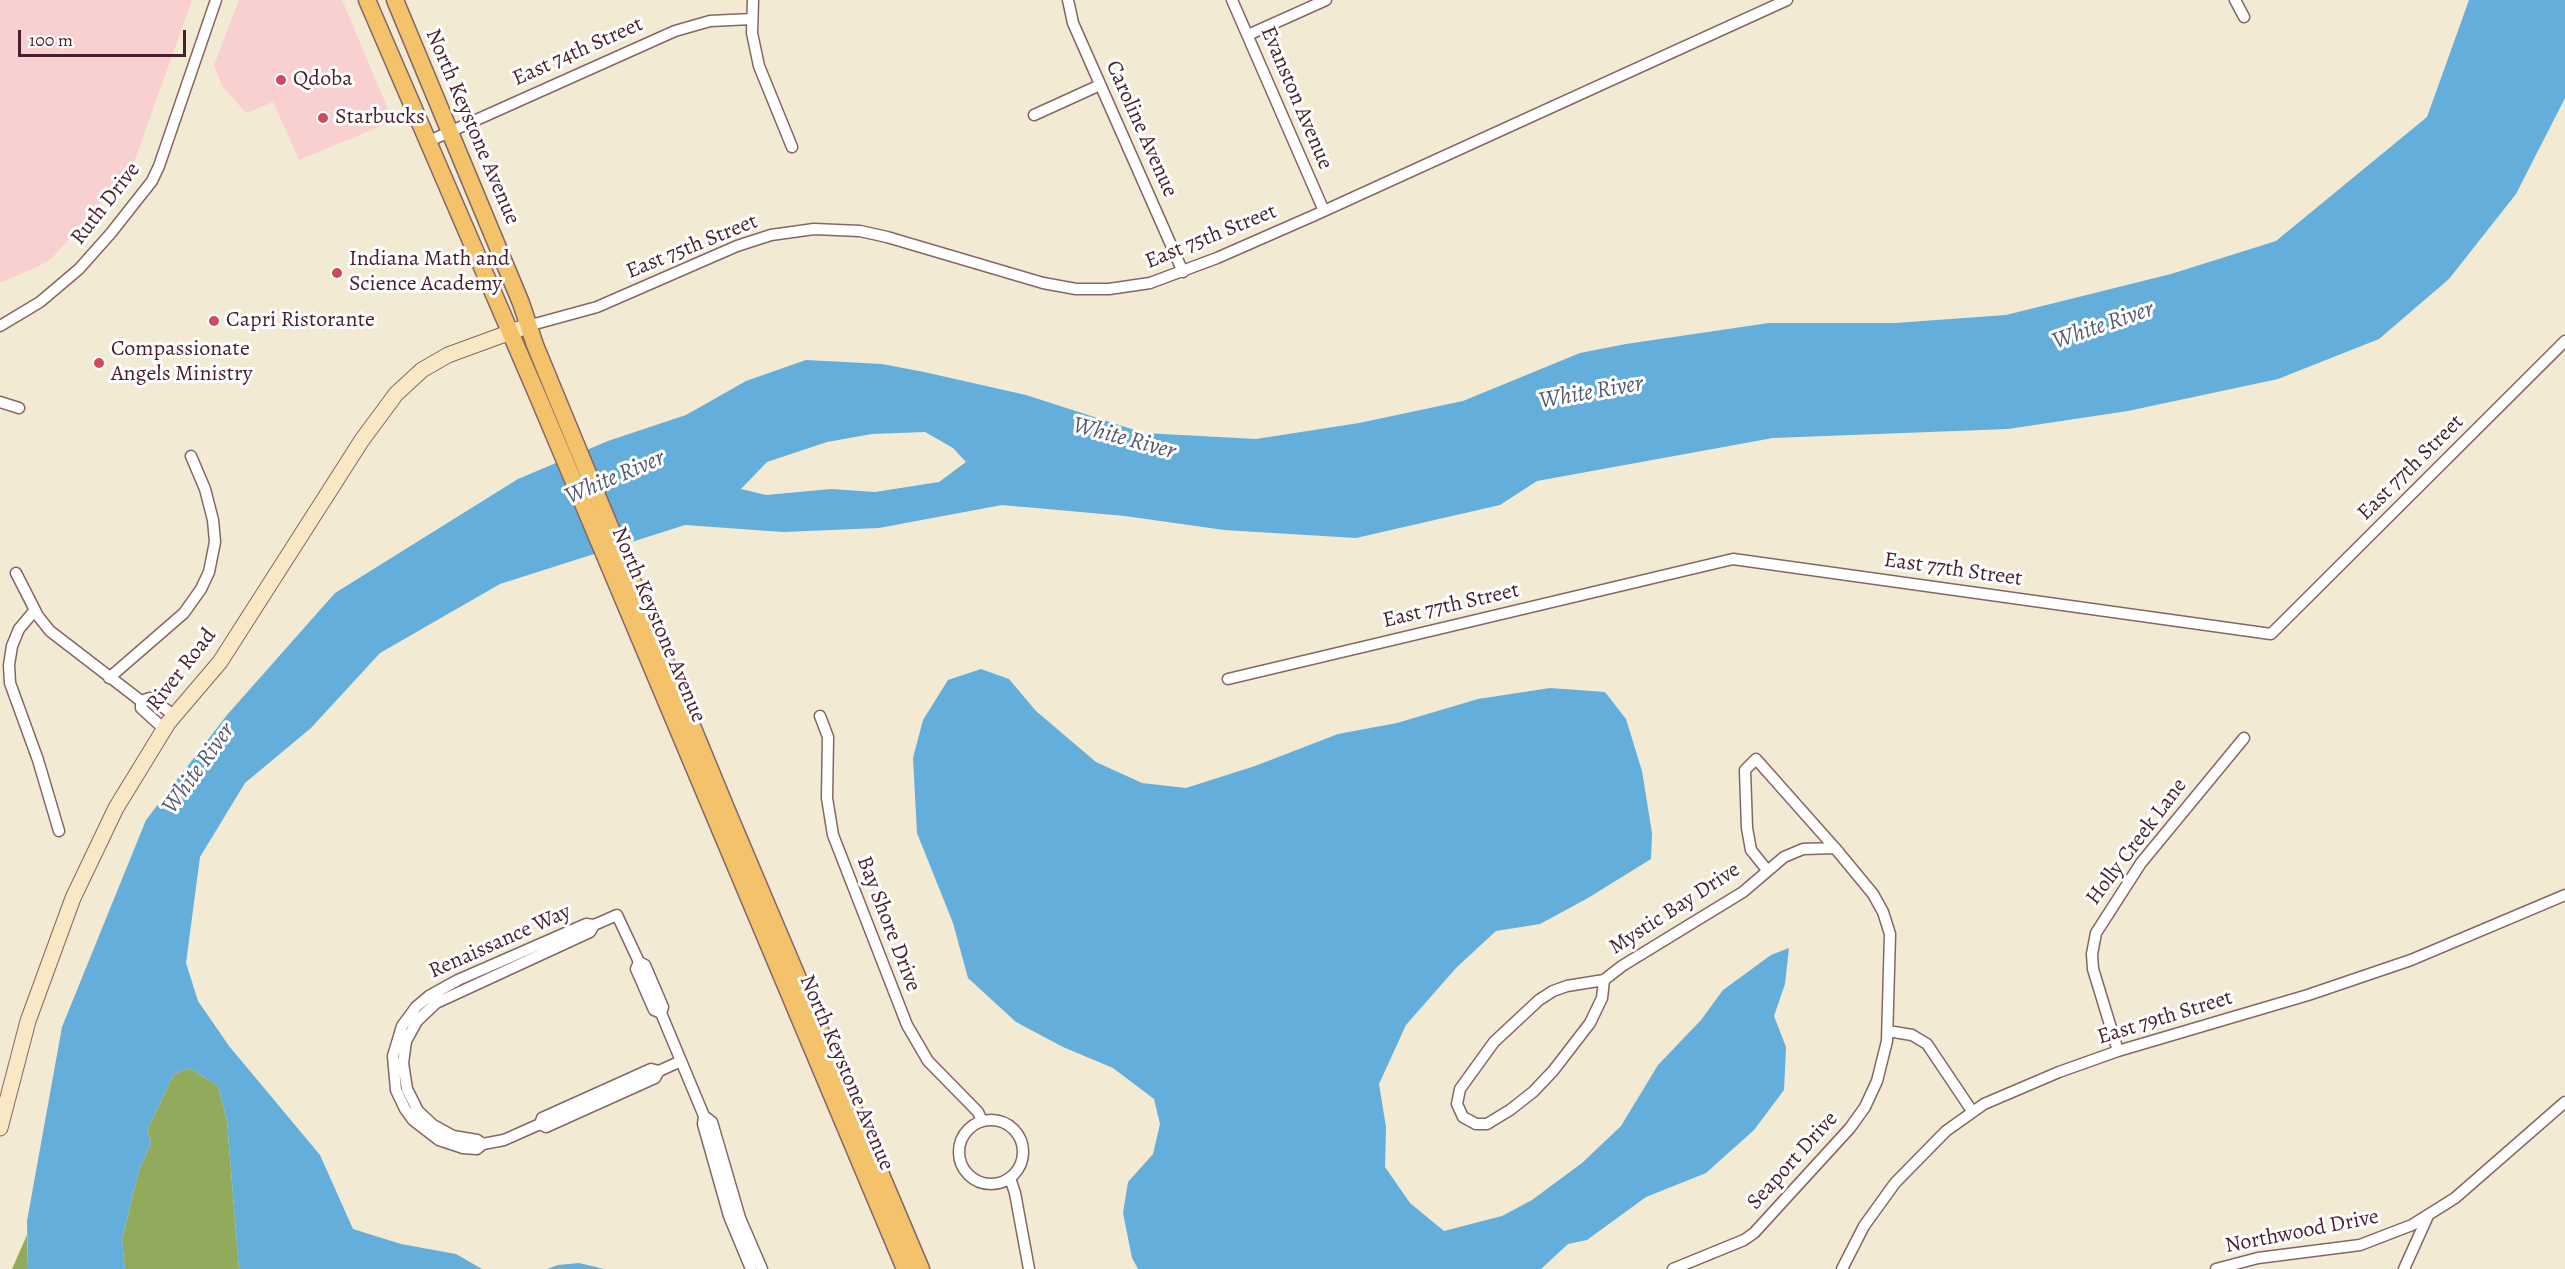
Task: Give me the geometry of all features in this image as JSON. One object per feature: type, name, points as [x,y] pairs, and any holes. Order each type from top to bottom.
[{"type":"main road","name":"North Keystone Avenue","points":[[367,0],[427,142],[572,431],[676,705],[904,1269]]},
{"type":"main road","name":"North Keystone Avenue","points":[[395,0],[521,303],[519,329],[555,438],[676,705],[921,1269]]},
{"type":"street","name":"Ruth Drive","points":[[0,326],[40,302],[79,269],[111,234],[152,181],[216,0]]},
{"type":"street","points":[[753,0],[755,49],[762,75],[792,147]]},
{"type":"street","name":"Caroline Avenue","points":[[1068,0],[1073,23],[1182,272]]},
{"type":"street","name":"Evanston Avenue","points":[[1232,0],[1323,211]]},
{"type":"street","points":[[1248,35],[1326,0]]},
{"type":"street","name":"East 75th Street","points":[[519,329],[605,304],[737,246],[771,235],[814,229],[860,231],[887,237],[1043,283],[1076,289],[1129,288],[1182,272],[1323,211],[1787,0]]},
{"type":"street","points":[[2235,0],[2244,17]]},
{"type":"street","name":"East 74th Street","points":[[427,142],[675,31],[710,21],[752,19]]},
{"type":"street","points":[[1034,115],[1100,85]]},
{"type":"street","name":"River Road","points":[[0,1128],[28,1021],[74,898],[116,808],[164,729],[220,662],[362,440],[396,394],[422,370],[438,360],[519,329]]},
{"type":"street","name":"East 77th Street","points":[[1228,679],[1733,560],[2271,634],[2565,341]]},
{"type":"street","points":[[0,402],[19,408]]},
{"type":"street","points":[[109,678],[184,613],[201,589],[209,572],[214,542],[213,520],[206,489],[191,456]]},
{"type":"street","points":[[16,573],[35,610],[54,636],[141,701]]},
{"type":"street","points":[[35,610],[16,636],[11,651],[9,674],[12,693],[38,760],[58,831]]},
{"type":"street","points":[[141,701],[150,698],[174,715]]},
{"type":"street","points":[[141,701],[141,708],[164,729]]},
{"type":"street","name":"Bay Shore Drive","points":[[820,716],[828,737],[826,798],[833,835],[907,1025],[928,1061],[978,1112],[982,1121]]},
{"type":"street","name":"Holly Creek Lane","points":[[2118,1051],[2093,969],[2092,954],[2096,933],[2141,863],[2244,738]]},
{"type":"street","name":"Mystic Bay Drive","points":[[1767,870],[1751,850],[1748,834],[1745,770],[1756,759],[1835,848],[1873,894],[1883,912],[1890,934],[1888,1031]]},
{"type":"street","name":"Mystic Bay Drive","points":[[1604,980],[1622,966],[1743,892],[1788,854],[1803,849],[1835,848]]},
{"type":"street","name":"East 79th Street","points":[[1842,1269],[1857,1237],[1895,1183],[1926,1149],[1972,1111],[2023,1087],[2118,1051],[2362,977],[2474,935],[2565,895]]},
{"type":"street","name":"Renaissance Way","points":[[617,915],[639,962],[645,965],[663,1007],[661,1013],[681,1061],[659,1071],[651,1070],[640,1074],[542,1118],[540,1124],[504,1140],[483,1144],[477,1149],[439,1140],[412,1120],[393,1072],[395,1047],[402,1026],[416,1007],[429,996],[458,980],[586,924],[594,925],[617,915]]},
{"type":"street","points":[[1604,980],[1602,998],[1590,1023],[1553,1071],[1533,1092],[1510,1110],[1486,1124],[1476,1125],[1463,1117],[1457,1104],[1460,1089],[1494,1042],[1539,1000],[1553,991],[1567,986],[1604,980]]},
{"type":"street","points":[[1888,1031],[1912,1035],[1927,1044],[1972,1111]]},
{"type":"street","name":"Seaport Drive","points":[[1673,1269],[1743,1240],[1773,1214],[1850,1128],[1865,1107],[1883,1064],[1888,1031]]},
{"type":"street","points":[[681,1061],[704,1116],[703,1124],[729,1216],[751,1269]]},
{"type":"street","name":"Northwood Drive","points":[[2216,1269],[2258,1258],[2360,1245],[2389,1236],[2427,1217],[2477,1180],[2565,1102]]},
{"type":"street","points":[[704,1116],[712,1122],[740,1218],[762,1269]]},
{"type":"street","points":[[997,1120],[1006,1124],[1020,1138],[1023,1147],[1022,1162],[1010,1178],[996,1184],[984,1183],[970,1176],[963,1168],[959,1157],[961,1142],[969,1129],[982,1121],[997,1120]]},
{"type":"street","points":[[1010,1178],[1015,1193],[1029,1269]]},
{"type":"street","points":[[2404,1269],[2427,1217]]},
{"type":"shaded area","points":[[0,0],[192,0],[134,162],[51,259],[0,283]]},
{"type":"shaded area","points":[[239,0],[342,0],[393,121],[299,160],[273,102],[246,113],[222,86],[214,65]]},
{"type":"green space","points":[[190,1068],[218,1086],[227,1121],[239,1269],[125,1269],[122,1239],[139,1170],[151,1143],[147,1130],[174,1074]]},
{"type":"green space","points":[[27,1235],[28,1269],[12,1269]]},
{"type":"water","name":"White River","points":[[2469,0],[2565,0],[2565,98],[2516,194],[2449,279],[2379,339],[2278,379],[2128,411],[2008,429],[1773,438],[1537,481],[1500,505],[1356,538],[1224,530],[1125,516],[1002,505],[879,528],[783,532],[685,525],[500,584],[380,653],[311,728],[245,783],[200,857],[186,963],[198,1001],[229,1046],[320,1155],[353,1229],[401,1244],[456,1254],[482,1269],[239,1269],[227,1121],[218,1086],[190,1068],[174,1074],[147,1130],[151,1143],[139,1170],[122,1239],[125,1269],[28,1269],[27,1221],[62,1027],[146,820],[227,715],[335,593],[518,479],[608,441],[686,415],[746,381],[806,360],[882,364],[924,372],[1026,395],[1144,433],[1256,439],[1359,423],[1463,401],[1580,353],[1626,344],[1769,323],[1895,323],[2006,315],[2171,274],[2276,241],[2427,117]],"holes":[[[925,432],[953,448],[966,462],[939,482],[875,492],[831,489],[766,495],[741,489],[767,462],[827,442],[872,434]]]},
{"type":"water","points":[[981,669],[1009,679],[1036,711],[1096,762],[1142,783],[1186,788],[1255,766],[1338,734],[1397,723],[1478,699],[1550,688],[1605,692],[1626,719],[1642,771],[1652,833],[1651,859],[1588,898],[1540,924],[1496,931],[1456,968],[1406,1025],[1379,1084],[1386,1127],[1385,1167],[1410,1203],[1444,1231],[1502,1216],[1532,1200],[1582,1163],[1621,1126],[1658,1065],[1701,1020],[1723,990],[1771,955],[1789,948],[1785,984],[1774,1016],[1786,1047],[1784,1090],[1754,1130],[1706,1173],[1646,1197],[1587,1240],[1568,1244],[1541,1269],[1138,1269],[1132,1258],[1123,1213],[1128,1182],[1153,1154],[1160,1124],[1154,1099],[1113,1068],[1063,1047],[1016,1022],[968,978],[953,923],[917,833],[913,758],[923,720],[948,680]]},
{"type":"water","points":[[579,1263],[604,1269],[547,1269],[558,1265]]},
{"type":"place","name":"Qdoba","points":[[281,80]]},
{"type":"place","name":"Starbucks","points":[[323,118]]},
{"type":"place","name":"Indiana Math and Science Academy","points":[[337,273]]},
{"type":"place","name":"Capri Ristorante","points":[[214,321]]},
{"type":"place","name":"Compassionate Angels Ministry","points":[[99,363]]}]
